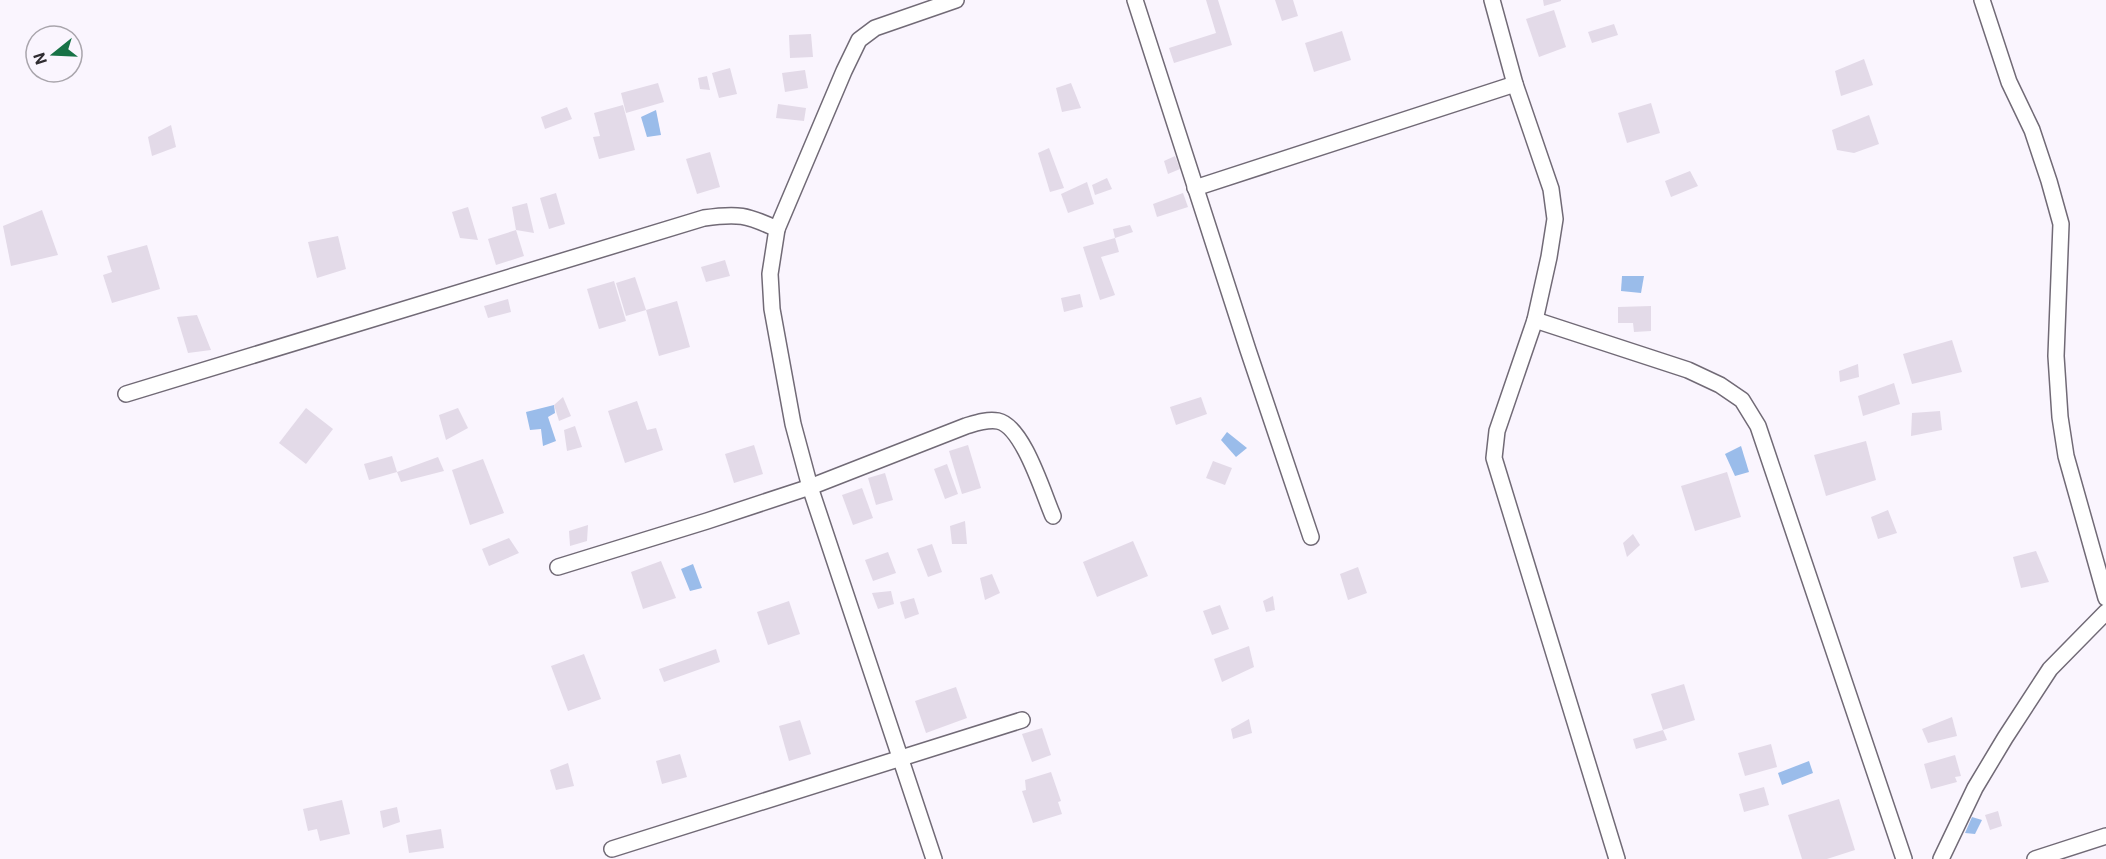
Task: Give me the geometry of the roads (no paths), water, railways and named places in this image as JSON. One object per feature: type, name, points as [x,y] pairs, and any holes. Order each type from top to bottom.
[{"type":"street","points":[[934,859],[810,487],[794,424],[772,309],[770,274],[777,230],[859,40],[875,28],[956,0]]},
{"type":"street","points":[[1135,0],[1311,537]]},
{"type":"street","points":[[1492,0],[1515,84],[1551,189],[1555,219],[1549,257],[1534,320],[1497,431],[1494,458],[1617,859]]},
{"type":"street","points":[[1982,0],[2009,82],[2032,130],[2061,224],[2056,356],[2060,417],[2066,456],[2106,598]]},
{"type":"street","points":[[1196,188],[1515,84]]},
{"type":"street","points":[[126,394],[704,218],[731,214],[751,217],[777,230]]},
{"type":"street","points":[[1534,320],[1688,370],[1720,385],[1742,400],[1758,426],[1904,859]]},
{"type":"street","points":[[558,567],[810,487],[966,426],[986,421],[1000,421],[1011,428],[1020,439],[1053,516]]},
{"type":"street","points":[[1941,859],[1975,788],[2050,669],[2106,612]]},
{"type":"street","points":[[612,849],[1022,720]]},
{"type":"street","points":[[2035,859],[2106,836]]},
{"type":"water","points":[[656,110],[661,135],[647,137],[641,117]]},
{"type":"water","points":[[1622,276],[1644,276],[1641,293],[1621,291]]},
{"type":"water","points":[[554,405],[555,413],[548,417],[556,441],[543,446],[541,429],[530,430],[526,412]]},
{"type":"water","points":[[1227,432],[1247,448],[1236,457],[1221,440]]},
{"type":"water","points":[[1741,446],[1749,472],[1735,476],[1725,454]]},
{"type":"water","points":[[693,564],[702,588],[690,591],[681,569]]},
{"type":"water","points":[[1809,761],[1813,773],[1782,785],[1778,773]]},
{"type":"water","points":[[1972,817],[1982,820],[1975,834],[1965,833]]}]
